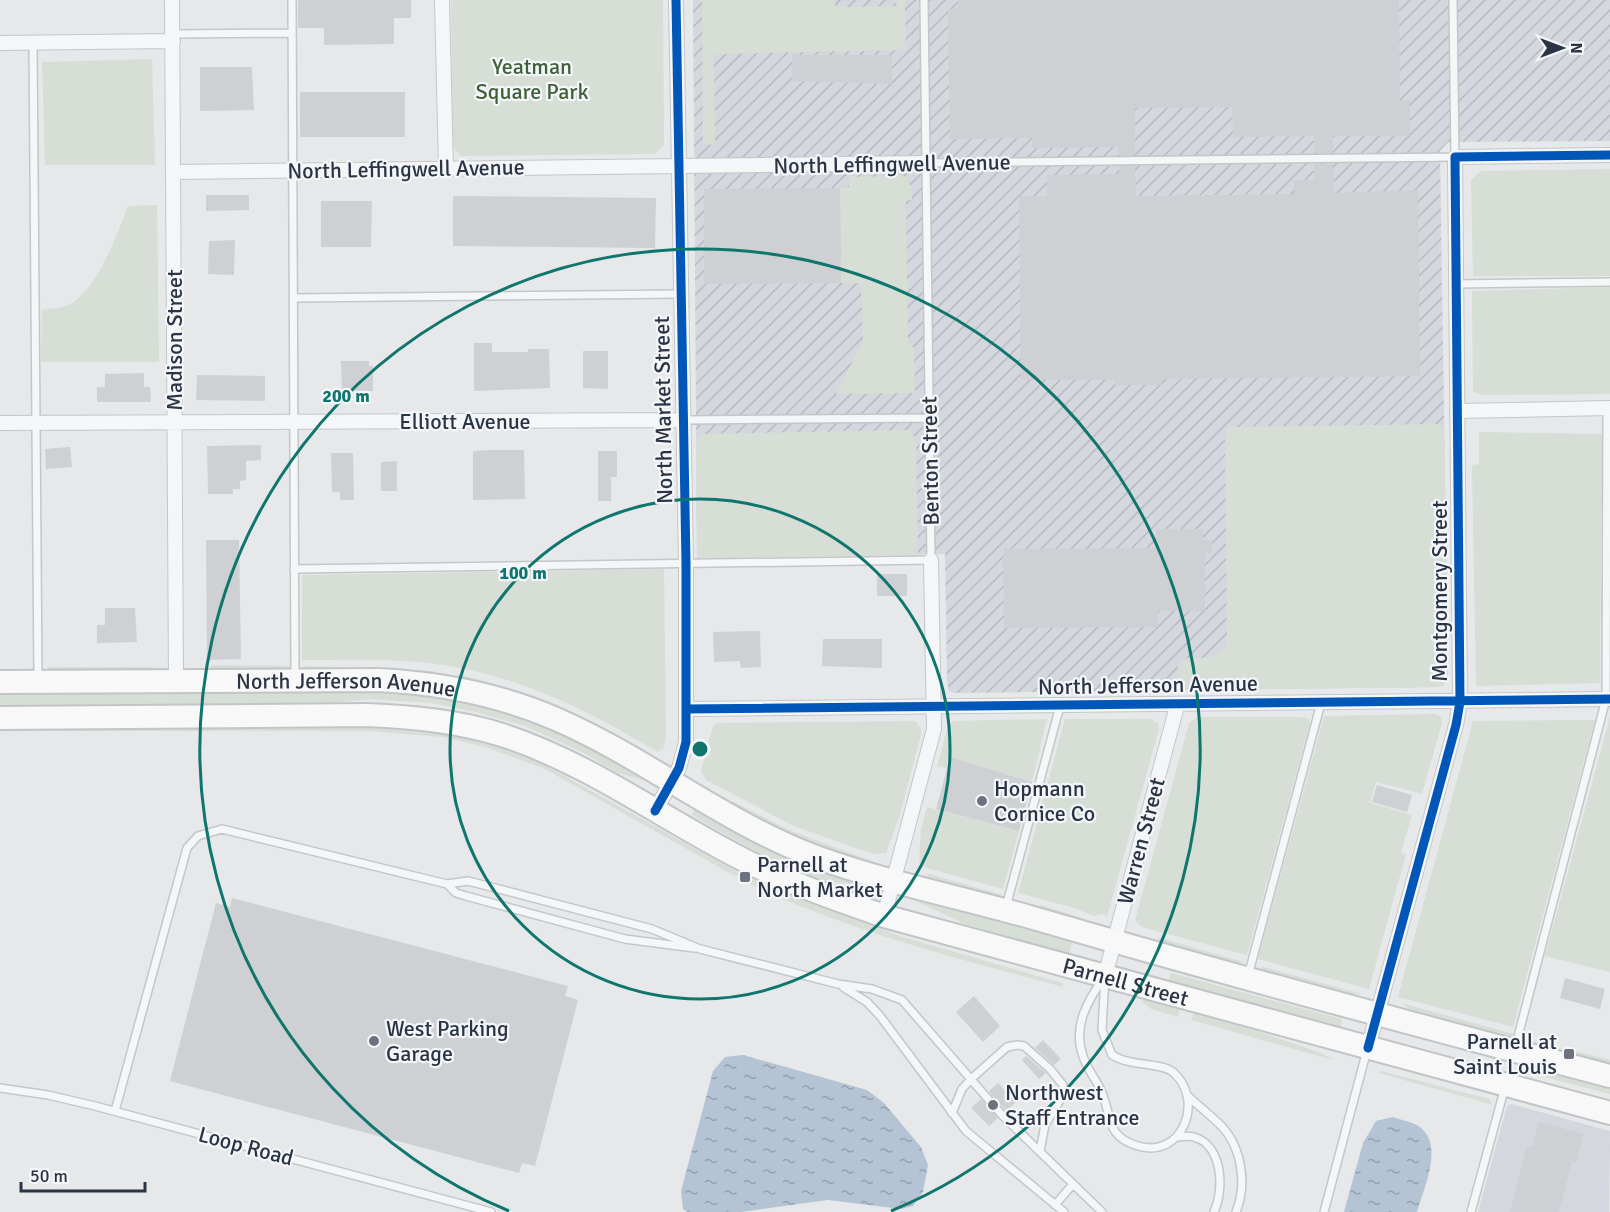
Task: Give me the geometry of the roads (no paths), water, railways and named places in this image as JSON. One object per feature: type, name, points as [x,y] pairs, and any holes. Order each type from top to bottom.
[{"type":"main road","name":"North Jefferson Avenue","points":[[0,682],[408,681],[495,699],[555,719],[673,782]]},
{"type":"main road","name":"North Jefferson Avenue","points":[[0,718],[367,715],[437,721],[500,734],[535,747],[591,773],[655,811]]},
{"type":"main road","name":"Parnell Street","points":[[673,782],[785,844],[826,860],[1247,979],[1610,1076]]},
{"type":"main road","name":"Parnell Street","points":[[655,811],[746,861],[789,881],[884,916],[1610,1113]]},
{"type":"street","name":"Madison Street","points":[[172,0],[176,681]]},
{"type":"street","points":[[442,0],[446,169]]},
{"type":"street","name":"North Market Street","points":[[655,811],[673,782],[684,753],[686,709],[686,563],[676,0]]},
{"type":"street","points":[[0,43],[173,38]]},
{"type":"street","name":"North Leffingwell Avenue","points":[[1455,157],[1610,155]]},
{"type":"street","name":"Montgomery Street","points":[[1368,1048],[1453,737],[1460,702],[1455,157]]},
{"type":"street","name":"North Leffingwell Avenue","points":[[173,172],[926,163]]},
{"type":"street","points":[[1457,411],[1609,408]]},
{"type":"street","name":"Elliott Avenue","points":[[0,423],[683,420]]},
{"type":"street","name":"Benton Street","points":[[884,916],[933,736],[931,560]]},
{"type":"street","name":"North Jefferson Avenue","points":[[686,709],[934,705],[1177,706],[1608,699]]},
{"type":"street","name":"Warren Street","points":[[1105,976],[1177,706]]},
{"type":"lane","points":[[292,0],[295,680]]},
{"type":"lane","name":"Benton Street","points":[[924,0],[931,560]]},
{"type":"lane","name":"Montgomery Street","points":[[1453,0],[1455,157]]},
{"type":"lane","points":[[173,38],[292,33]]},
{"type":"lane","points":[[33,43],[38,682]]},
{"type":"lane","name":"North Leffingwell Avenue","points":[[926,163],[1455,157]]},
{"type":"lane","points":[[1456,284],[1610,282]]},
{"type":"lane","points":[[293,298],[681,294]]},
{"type":"lane","points":[[1515,1051],[1608,699],[1609,408]]},
{"type":"lane","name":"Elliott Avenue","points":[[683,420],[929,418]]},
{"type":"lane","points":[[294,569],[931,560]]},
{"type":"lane","points":[[1247,979],[1321,703]]},
{"type":"lane","points":[[1005,910],[1060,706]]},
{"type":"lane","points":[[115,1112],[187,848],[198,836],[222,828],[447,884],[468,880],[652,929],[700,949],[838,984],[872,989],[902,1000],[1002,1115],[1102,1212]]},
{"type":"lane","points":[[447,884],[456,893],[625,939],[663,946],[700,949]]},
{"type":"lane","points":[[1105,976],[1102,1030],[1112,1055],[1131,1064],[1161,1067],[1171,1071],[1186,1089],[1189,1113],[1178,1137]]},
{"type":"lane","points":[[1105,976],[1088,1001],[1080,1021],[1079,1036],[1082,1055],[1102,1092],[1112,1128],[1124,1140],[1139,1146],[1153,1148],[1178,1137],[1198,1137],[1206,1143],[1215,1157],[1221,1184],[1214,1212]]},
{"type":"lane","points":[[838,984],[867,1002],[880,1016],[952,1113],[975,1140],[1064,1212]]},
{"type":"lane","points":[[952,1113],[962,1089],[1001,1052],[1017,1045],[1032,1051],[1059,1077],[1063,1085],[1063,1095],[1046,1125],[1040,1152]]},
{"type":"lane","points":[[1324,1212],[1368,1048]]},
{"type":"lane","points":[[1472,1212],[1506,1085]]},
{"type":"lane","name":"Loop Road","points":[[0,1088],[48,1095],[491,1212]]},
{"type":"lane","points":[[1188,1096],[1216,1120],[1228,1134],[1238,1152],[1241,1191],[1236,1212]]},
{"type":"lane","points":[[1056,1205],[1073,1184]]},
{"type":"water","points":[[743,1055],[867,1090],[884,1103],[921,1147],[928,1165],[923,1192],[913,1206],[901,1209],[828,1200],[741,1212],[687,1212],[683,1209],[681,1191],[713,1071],[725,1057]]},
{"type":"water","points":[[1393,1117],[1420,1127],[1427,1135],[1431,1145],[1430,1167],[1417,1212],[1344,1212],[1363,1143],[1376,1121]]},
{"type":"place","name":"Hopmann Cornice Co","points":[[982,801]]},
{"type":"place","name":"Parnell at North Market","points":[[745,877]]},
{"type":"place","name":"West Parking Garage","points":[[374,1041]]},
{"type":"place","name":"Parnell at Saint Louis","points":[[1569,1054]]},
{"type":"place","name":"Northwest Staff Entrance","points":[[993,1105]]},
{"type":"park label","name":"Yeatman Square Park","points":[[532,78]]}]
